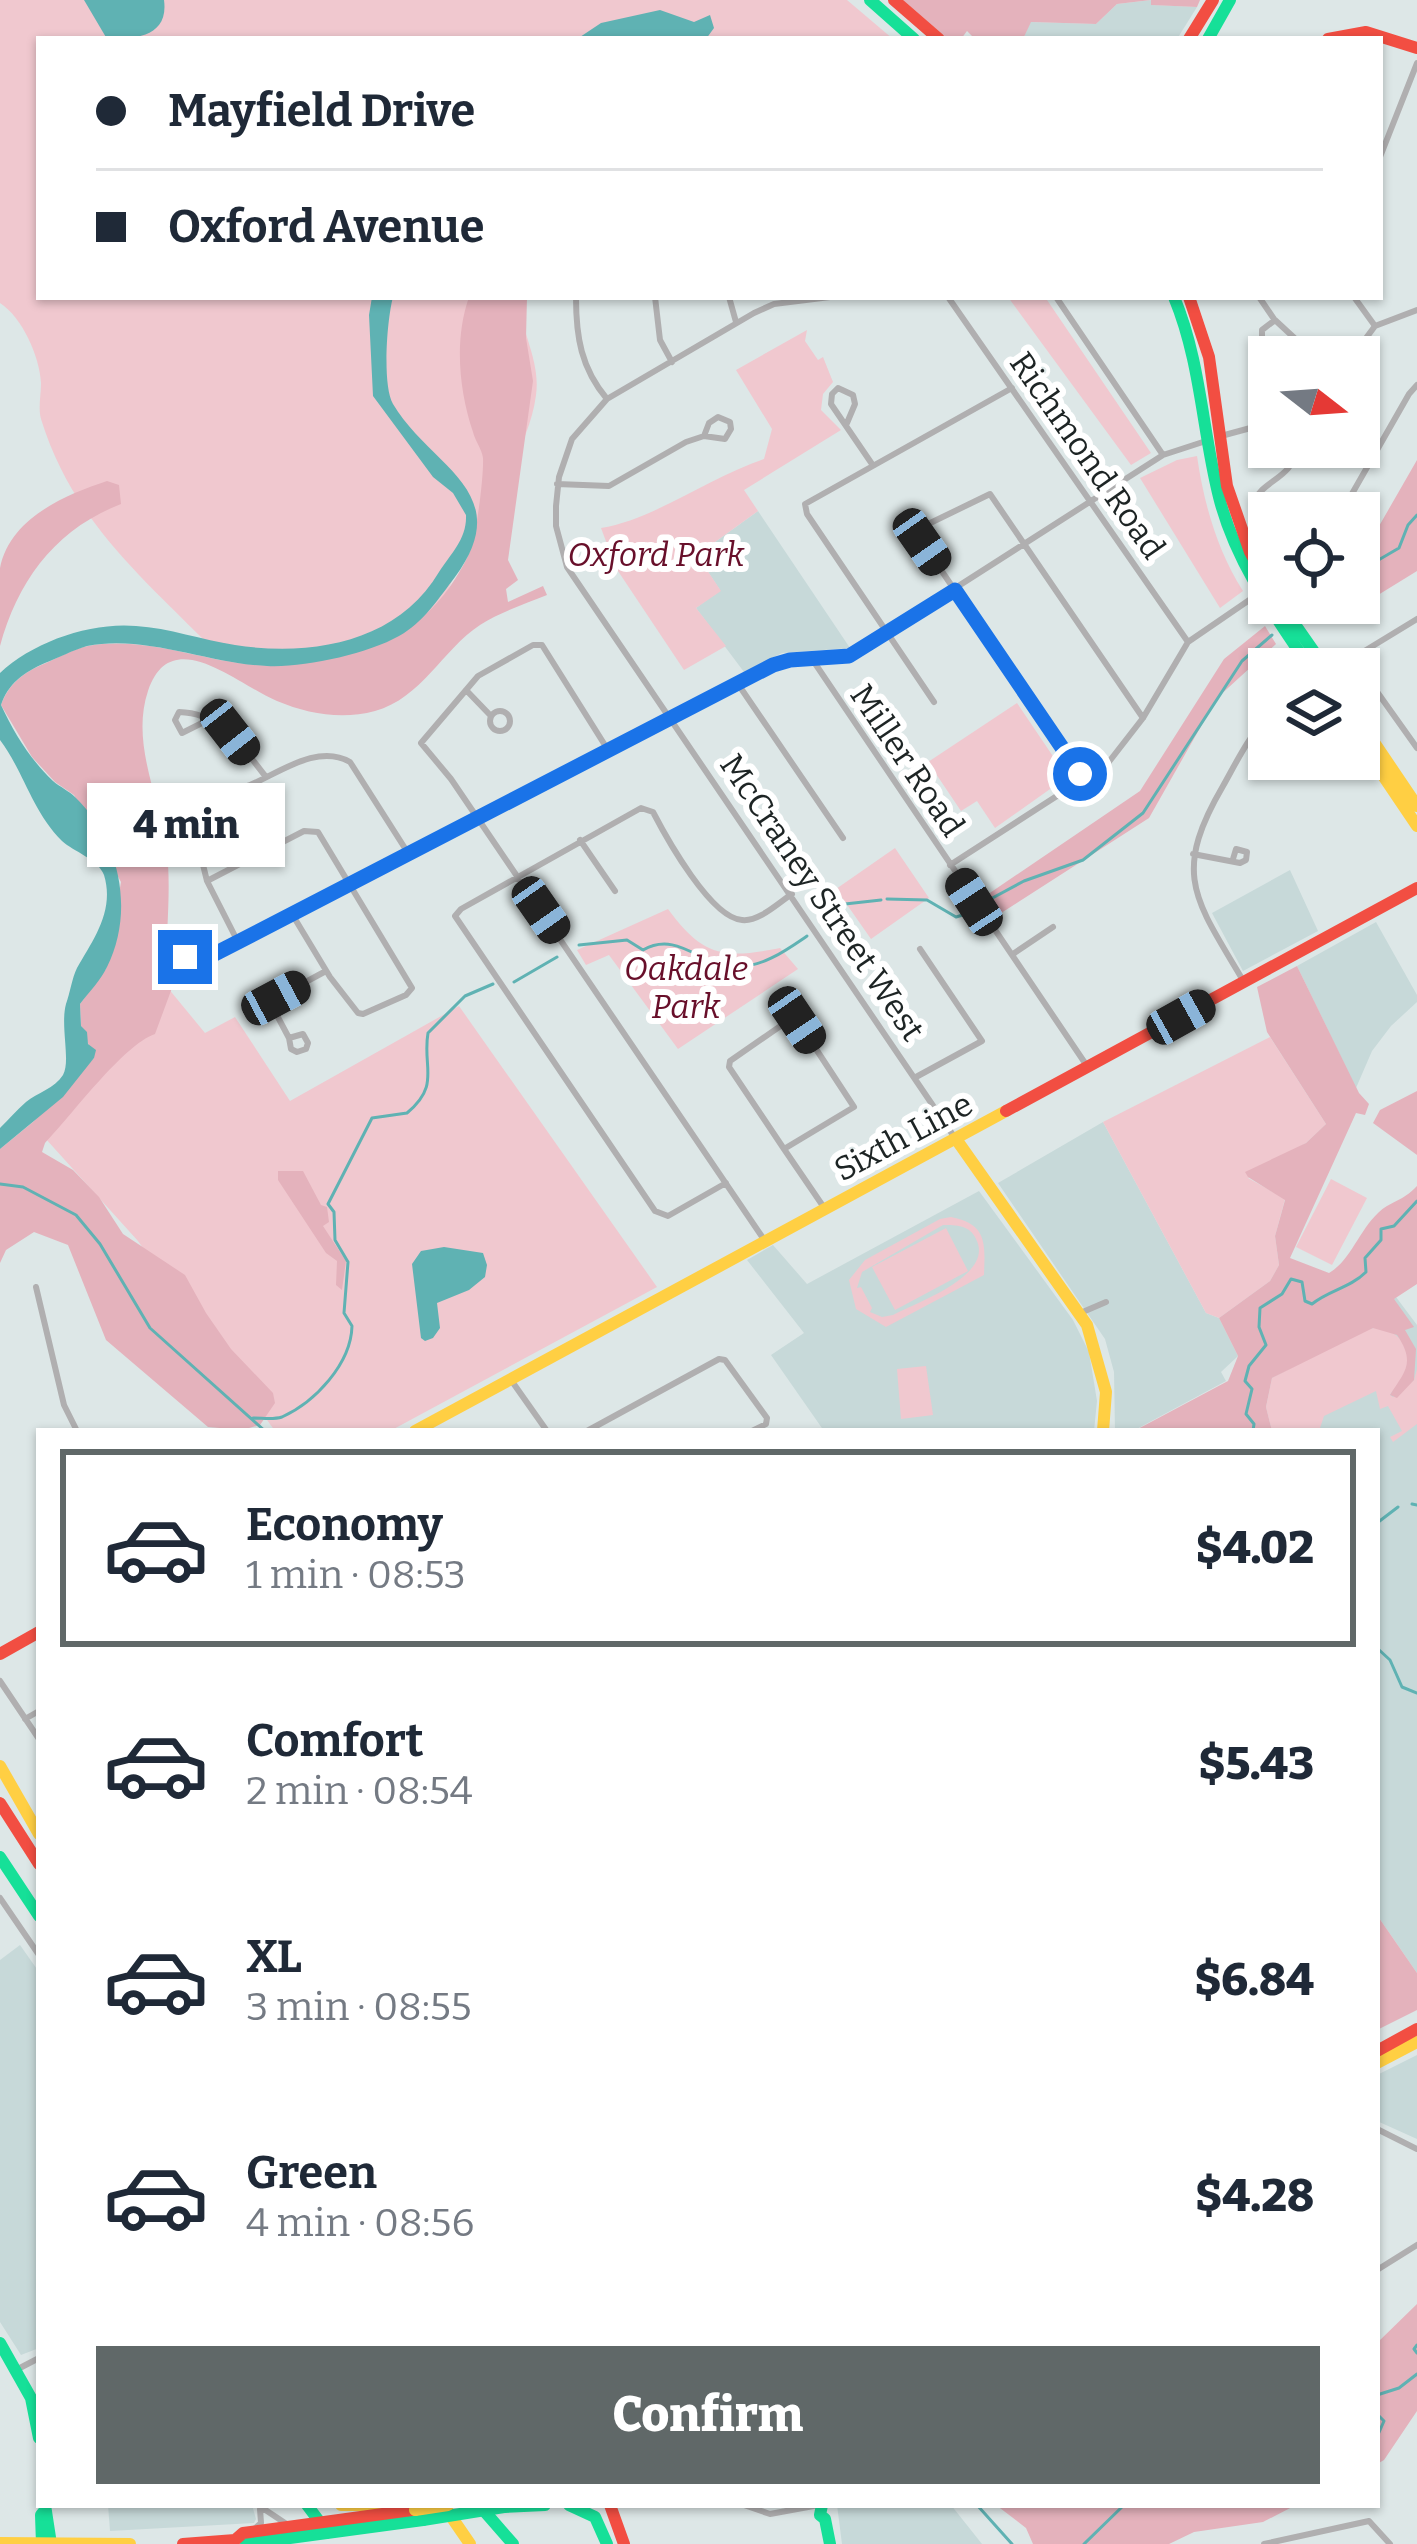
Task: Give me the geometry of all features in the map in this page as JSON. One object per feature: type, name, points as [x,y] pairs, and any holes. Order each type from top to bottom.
[{"type":"main road","points":[[870,0],[911,36]]},
{"type":"main road","points":[[894,0],[936,36]]},
{"type":"main road","points":[[1212,33],[1213,0]]},
{"type":"main road","points":[[1212,33],[1230,0]]},
{"type":"main road","points":[[1344,36],[1366,32],[1379,36]]},
{"type":"main road","points":[[1383,37],[1417,48]]},
{"type":"main road","points":[[1175,300],[1195,352],[1232,506],[1248,545]]},
{"type":"main road","points":[[1190,300],[1209,358],[1215,438]]},
{"type":"main road","points":[[1380,751],[1417,806]]},
{"type":"main road","points":[[1380,771],[1417,826]]},
{"type":"main road","name":"Sixth Line","points":[[421,1428],[1417,888]]},
{"type":"main road","points":[[956,1139],[1087,1325],[1102,1371],[1103,1428]]},
{"type":"main road","points":[[0,1654],[36,1634]]},
{"type":"main road","points":[[0,1766],[36,1829]]},
{"type":"main road","points":[[0,1803],[36,1859]]},
{"type":"main road","points":[[0,1857],[36,1911]]},
{"type":"main road","points":[[1380,2048],[1417,2029]]},
{"type":"main road","points":[[1380,2061],[1417,2042]]},
{"type":"main road","points":[[0,2344],[31,2398],[36,2423]]},
{"type":"main road","points":[[42,2543],[45,2508]]},
{"type":"main road","points":[[45,2508],[51,2543]]},
{"type":"main road","points":[[309,2508],[323,2528]]},
{"type":"main road","points":[[448,2508],[470,2544]]},
{"type":"main road","points":[[183,2544],[243,2540],[413,2512],[476,2508]]},
{"type":"main road","points":[[479,2508],[502,2544]]},
{"type":"main road","points":[[480,2508],[513,2544]]},
{"type":"main road","points":[[576,2508],[595,2517],[607,2544]]},
{"type":"main road","points":[[610,2508],[624,2544]]},
{"type":"main road","points":[[824,2509],[830,2544]]},
{"type":"main road","points":[[243,2540],[291,2527],[323,2528]]},
{"type":"main road","points":[[0,2543],[130,2544]]},
{"type":"street","points":[[1383,149],[1417,63]]},
{"type":"street","points":[[576,300],[576,340],[586,368],[608,399]]},
{"type":"street","points":[[655,300],[660,340],[672,362]]},
{"type":"street","points":[[730,300],[736,323]]},
{"type":"street","name":"McCraney Street West","points":[[798,300],[774,304],[736,323],[608,399],[572,439],[557,484],[556,526],[567,567],[956,1139]]},
{"type":"street","name":"Richmond Road","points":[[950,300],[1188,642]]},
{"type":"street","points":[[1058,300],[1163,455]]},
{"type":"street","points":[[1261,300],[1289,336]]},
{"type":"street","points":[[1356,300],[1375,326]]},
{"type":"street","points":[[1368,336],[1375,326],[1417,310]]},
{"type":"street","points":[[1262,336],[1275,320]]},
{"type":"street","points":[[1353,492],[1417,385]]},
{"type":"street","points":[[848,423],[853,395],[838,388],[831,404],[872,464]]},
{"type":"street","points":[[934,702],[805,509],[807,501],[1012,388]]},
{"type":"street","points":[[557,484],[609,486],[704,436],[725,440],[730,422],[718,417],[709,423],[704,436]]},
{"type":"street","points":[[212,955],[773,665],[849,656],[1163,455],[1248,429]]},
{"type":"street","points":[[1260,492],[1288,468]]},
{"type":"street","points":[[1083,779],[922,542],[922,527],[990,494],[1143,718]]},
{"type":"street","points":[[950,865],[1118,754],[1188,642],[1248,601]]},
{"type":"street","points":[[1369,648],[1416,621]]},
{"type":"street","points":[[608,750],[542,645],[533,644],[478,676],[421,743],[563,942],[765,1241]]},
{"type":"street","name":"Miller Road","points":[[812,659],[1087,1066]]},
{"type":"street","points":[[738,684],[843,838]]},
{"type":"street","points":[[466,690],[491,716]]},
{"type":"street","points":[[1380,697],[1417,748]]},
{"type":"street","points":[[208,720],[182,733],[175,720],[179,712],[208,720],[230,732],[266,777]]},
{"type":"street","points":[[1244,982],[1200,903],[1192,878],[1202,821],[1248,741]]},
{"type":"street","points":[[238,942],[207,881],[191,802],[296,763],[340,756],[350,762],[409,854]]},
{"type":"street","points":[[726,1183],[668,1216],[655,1210],[455,916],[640,808],[648,809],[712,903],[726,915],[754,919],[792,894]]},
{"type":"street","points":[[207,881],[313,829],[412,988],[363,1014],[326,971],[292,914]]},
{"type":"street","points":[[580,840],[615,891]]},
{"type":"street","points":[[1193,854],[1233,860]]},
{"type":"street","points":[[1013,954],[1053,927]]},
{"type":"street","points":[[916,1078],[982,1041],[920,949]]},
{"type":"street","points":[[290,1038],[274,1015],[276,998],[326,971]]},
{"type":"street","points":[[784,1149],[854,1107],[792,1018],[734,1058],[729,1067],[784,1149],[825,1209]]},
{"type":"street","points":[[36,1287],[64,1405],[76,1428]]},
{"type":"street","points":[[1078,1313],[1106,1302]]},
{"type":"street","points":[[592,1428],[719,1359],[767,1418],[758,1428]]},
{"type":"street","points":[[511,1379],[545,1428]]},
{"type":"street","points":[[0,1681],[36,1735]]},
{"type":"street","points":[[25,1719],[36,1713]]},
{"type":"street","points":[[0,1898],[36,1951]]},
{"type":"street","points":[[1380,2130],[1417,2149]]},
{"type":"street","points":[[1380,2266],[1417,2245]]},
{"type":"street","points":[[16,2370],[36,2360]]},
{"type":"street","points":[[243,2540],[260,2524],[259,2508]]},
{"type":"street","points":[[261,2508],[291,2527]]},
{"type":"street","points":[[753,2508],[770,2514],[792,2508]]},
{"type":"street","points":[[1264,2544],[1369,2521],[1390,2544]]},
{"type":"shaded area","points":[[903,0],[1151,0],[1117,4],[1096,24],[1031,22],[1024,36],[972,36],[967,31],[963,36],[945,36]]},
{"type":"shaded area","points":[[1151,0],[1200,0],[1197,7],[1151,5]]},
{"type":"shaded area","points":[[1152,0],[1152,5],[1197,7],[1179,36],[1024,36],[1030,22],[1096,24],[1117,4]]},
{"type":"shaded area","points":[[468,300],[527,300],[526,338],[533,381],[508,560],[518,580],[506,589],[508,602],[543,586],[547,595],[480,625],[406,696],[363,714],[301,709],[189,659],[173,661],[159,671],[148,691],[143,729],[168,860],[166,972],[172,988],[155,1034],[113,1066],[42,1152],[73,1170],[99,1197],[123,1234],[185,1275],[231,1349],[273,1393],[275,1403],[260,1425],[208,1427],[106,1340],[68,1245],[34,1232],[6,1250],[0,1263],[0,1149],[94,1058],[81,1026],[80,1004],[106,969],[121,882],[74,795],[32,757],[1,705],[24,674],[88,646],[134,644],[270,666],[365,649],[424,616],[468,556],[479,508],[483,458],[468,416],[460,365]]},
{"type":"shaded area","points":[[1417,460],[1417,571],[1380,594],[1380,524]]},
{"type":"shaded area","points":[[107,481],[119,485],[121,504],[77,527],[43,560],[17,599],[0,646],[0,568],[15,535],[57,501]]},
{"type":"shaded area","points":[[758,511],[850,648],[782,653],[744,672],[696,608],[720,590],[697,555]]},
{"type":"shaded area","points":[[1265,626],[1276,644],[1248,648],[1248,670],[1217,698],[1149,818],[998,915],[981,899],[1140,791],[1224,659]]},
{"type":"shaded area","points":[[1290,870],[1318,931],[1243,971],[1212,913]]},
{"type":"shaded area","points":[[1376,922],[1417,1002],[1372,1051],[1356,1088],[1297,966]]},
{"type":"shaded area","points":[[1297,966],[1359,1093],[1369,1104],[1365,1115],[1356,1113],[1290,1258],[1329,1273],[1378,1213],[1417,1186],[1417,1284],[1394,1299],[1414,1327],[1405,1330],[1416,1349],[1414,1380],[1397,1398],[1390,1395],[1406,1368],[1406,1354],[1397,1335],[1373,1328],[1272,1378],[1266,1407],[1271,1428],[1140,1428],[1228,1381],[1238,1356],[1219,1318],[1270,1281],[1279,1265],[1275,1236],[1285,1200],[1245,1172],[1306,1143],[1326,1124],[1267,1032],[1257,987]]},
{"type":"shaded area","points":[[1417,1091],[1417,1155],[1373,1123],[1380,1110]]},
{"type":"shaded area","points":[[1103,1122],[1206,1313],[1219,1318],[1238,1356],[1221,1372],[1226,1381],[1139,1428],[1115,1428],[1114,1372],[1105,1339],[998,1183]]},
{"type":"shaded area","points":[[278,1171],[303,1171],[321,1205],[327,1207],[329,1222],[323,1226],[346,1261],[342,1290],[336,1285],[337,1261],[326,1253],[278,1180]]},
{"type":"shaded area","points":[[979,1191],[1073,1320],[1089,1352],[1097,1401],[1094,1428],[822,1428],[771,1355],[804,1333],[747,1260],[773,1245],[807,1284]]},
{"type":"shaded area","points":[[1396,1297],[1417,1325],[1417,1973],[1380,1919],[1380,1428],[1275,1428],[1376,1313]]},
{"type":"shaded area","points":[[1380,1919],[1417,1973],[1417,2010],[1380,2028]]},
{"type":"shaded area","points":[[20,1945],[36,1968],[36,2349],[21,2355],[0,2322],[0,1960]]},
{"type":"shaded area","points":[[1417,2055],[1417,2139],[1380,2122],[1380,2074]]},
{"type":"shaded area","points":[[1417,2304],[1417,2411],[1380,2462],[1380,2340]]},
{"type":"shaded area","points":[[108,2508],[253,2508],[256,2519],[254,2523],[110,2531]]},
{"type":"shaded area","points":[[837,2508],[953,2508],[982,2544],[842,2544]]},
{"type":"shaded area","points":[[1000,2508],[1290,2508],[1263,2522],[1194,2532],[1169,2544],[1033,2544],[1026,2528]]},
{"type":"green space","points":[[0,0],[847,0],[889,36],[36,36],[36,300],[520,300],[537,382],[533,410],[523,441],[392,702],[356,710],[309,708],[251,686],[236,674],[130,566],[88,514],[54,454],[40,415],[40,373],[33,350],[16,318],[0,303]]},
{"type":"green space","points":[[1010,300],[1047,300],[1151,453],[1131,465]]},
{"type":"green space","name":"Oxford Park","points":[[807,330],[805,341],[818,360],[823,357],[833,382],[823,394],[821,410],[841,430],[744,490],[758,511],[697,555],[721,591],[696,608],[726,646],[684,670],[616,568],[601,528],[641,516],[764,459],[772,429],[736,370]]},
{"type":"green space","points":[[1197,456],[1213,526],[1243,591],[1220,608],[1140,478]]},
{"type":"green space","points":[[1017,703],[1067,777],[995,828],[977,801],[961,811],[928,762]]},
{"type":"green space","points":[[895,848],[929,898],[871,939],[836,889]]},
{"type":"green space","name":"Oakdale Park","points":[[668,909],[692,937],[716,951],[780,948],[798,969],[678,1049],[609,955],[586,965],[577,950]]},
{"type":"green space","points":[[163,982],[205,1033],[235,1017],[290,1101],[459,1006],[657,1287],[396,1428],[273,1428],[138,1241],[45,1138]]},
{"type":"green space","points":[[1270,1037],[1326,1124],[1306,1143],[1248,1178],[1285,1199],[1275,1236],[1279,1265],[1270,1281],[1219,1318],[1206,1313],[1103,1122]]},
{"type":"green space","points":[[1331,1179],[1367,1198],[1332,1265],[1296,1247]]},
{"type":"green space","points":[[940,1219],[963,1220],[978,1231],[984,1245],[984,1275],[886,1327],[856,1309],[849,1280],[865,1260]],"holes":[[[943,1225],[966,1228],[973,1234],[979,1252],[975,1264],[951,1286],[893,1315],[870,1312],[861,1287],[857,1288],[862,1272]]]},
{"type":"green space","points":[[946,1228],[968,1271],[895,1310],[872,1267]]},
{"type":"green space","points":[[1380,1327],[1400,1338],[1408,1350],[1407,1373],[1390,1395],[1414,1380],[1417,1369],[1417,1424],[1393,1442],[1390,1437],[1402,1431],[1388,1406],[1380,1409],[1376,1391],[1324,1416],[1320,1428],[1271,1428],[1266,1407],[1272,1378],[1362,1330]]},
{"type":"green space","points":[[926,1366],[933,1415],[901,1419],[897,1369]]},
{"type":"water","points":[[84,0],[164,0],[156,29],[136,36],[105,36]]},
{"type":"water","points":[[660,10],[694,22],[710,15],[714,28],[708,36],[582,36],[601,23]]},
{"type":"water","points":[[372,300],[393,300],[387,336],[390,395],[409,426],[462,482],[473,501],[477,523],[472,547],[455,577],[416,624],[386,643],[353,654],[267,666],[109,643],[71,652],[30,670],[12,685],[1,705],[6,715],[37,764],[75,797],[103,834],[121,900],[116,945],[107,967],[80,1004],[81,1026],[88,1044],[96,1050],[94,1058],[63,1097],[0,1149],[0,1128],[63,1075],[66,1004],[75,972],[101,924],[107,888],[101,869],[52,829],[0,740],[0,673],[45,643],[100,627],[148,627],[264,648],[323,646],[377,629],[422,596],[457,545],[466,515],[373,396]]},
{"type":"water","points":[[444,1247],[483,1253],[485,1277],[469,1290],[437,1303],[440,1328],[425,1341],[412,1264],[421,1251]]},
{"type":"waterway","points":[[1380,559],[1399,548],[1417,515]]},
{"type":"waterway","points":[[985,902],[1024,881],[1083,860],[1143,813],[1242,661],[1272,635]]},
{"type":"waterway","points":[[887,899],[927,900],[956,917],[966,914]]},
{"type":"waterway","points":[[826,916],[845,904],[881,900]]},
{"type":"waterway","points":[[579,945],[627,940],[643,950],[668,944],[735,967],[764,961],[807,936]]},
{"type":"waterway","points":[[514,982],[557,957]]},
{"type":"waterway","points":[[253,1418],[279,1418],[294,1410],[338,1368],[352,1326],[344,1313],[348,1262],[335,1240],[334,1212],[328,1204],[372,1118],[407,1113],[424,1093],[428,1033],[465,996],[493,984]]},
{"type":"waterway","points":[[0,1184],[23,1187],[76,1215],[100,1244],[150,1328],[262,1428]]},
{"type":"waterway","points":[[1253,1428],[1246,1414],[1252,1389],[1245,1381],[1249,1366],[1266,1345],[1259,1327],[1260,1308],[1282,1294],[1291,1279],[1302,1282],[1305,1301],[1312,1304],[1360,1277],[1366,1272],[1365,1258],[1381,1240],[1381,1229],[1394,1226],[1417,1201]]},
{"type":"waterway","points":[[1412,1504],[1417,1505]]},
{"type":"waterway","points":[[1380,1521],[1398,1507]]},
{"type":"waterway","points":[[1380,1651],[1390,1660],[1402,1687],[1417,1693]]},
{"type":"waterway","points":[[1417,2345],[1417,2353]]},
{"type":"waterway","points":[[1380,2394],[1399,2388],[1417,2374]]},
{"type":"waterway","points":[[1380,2417],[1384,2421],[1380,2430]]},
{"type":"waterway","points":[[980,2508],[1012,2544]]},
{"type":"waterway","points":[[1084,2544],[1121,2508]]},
{"type":"traffic: fast","points":[[870,0],[911,36]]},
{"type":"traffic: fast","points":[[1210,36],[1230,0]]},
{"type":"traffic: fast","points":[[1175,300],[1196,371],[1226,521],[1257,587],[1297,648]]},
{"type":"traffic: fast","points":[[1295,624],[1311,648]]},
{"type":"traffic: fast","points":[[0,1857],[36,1911]]},
{"type":"traffic: fast","points":[[0,2343],[31,2398],[36,2423]]},
{"type":"traffic: fast","points":[[45,2508],[51,2544]]},
{"type":"traffic: fast","points":[[309,2508],[328,2533]]},
{"type":"traffic: fast","points":[[482,2508],[513,2544]]},
{"type":"traffic: fast","points":[[423,2520],[498,2508]]},
{"type":"traffic: fast","points":[[576,2508],[595,2517],[607,2544]]},
{"type":"traffic: fast","points":[[821,2508],[830,2544]]},
{"type":"traffic: fast","points":[[42,2544],[45,2510]]},
{"type":"traffic: fast","points":[[246,2544],[423,2520]]},
{"type":"traffic: fast","points":[[209,2543],[215,2544]]},
{"type":"traffic: slow","points":[[1380,751],[1417,806]]},
{"type":"traffic: slow","points":[[1380,771],[1417,826]]},
{"type":"traffic: slow","points":[[421,1428],[1006,1111]]},
{"type":"traffic: slow","points":[[956,1139],[1087,1325],[1106,1392],[1103,1428]]},
{"type":"traffic: slow","points":[[0,1766],[36,1829]]},
{"type":"traffic: slow","points":[[1380,2061],[1417,2042]]},
{"type":"traffic: slow","points":[[409,2508],[415,2510]]},
{"type":"traffic: slow","points":[[415,2510],[428,2508]]},
{"type":"traffic: slow","points":[[446,2509],[470,2544]]},
{"type":"traffic: slow","points":[[0,2543],[130,2544]]},
{"type":"traffic: jam","points":[[894,0],[936,36]]},
{"type":"traffic: jam","points":[[1191,36],[1213,0]]},
{"type":"traffic: jam","points":[[1344,36],[1366,32],[1379,36]]},
{"type":"traffic: jam","points":[[1383,37],[1417,48]]},
{"type":"traffic: jam","points":[[1190,300],[1209,357],[1227,486],[1248,546]]},
{"type":"traffic: jam","points":[[1006,1111],[1417,888]]},
{"type":"traffic: jam","points":[[0,1654],[36,1634]]},
{"type":"traffic: jam","points":[[0,1803],[36,1859]]},
{"type":"traffic: jam","points":[[1380,2049],[1417,2029]]},
{"type":"traffic: jam","points":[[611,2508],[624,2544]]},
{"type":"traffic: jam","points":[[183,2544],[235,2540],[243,2533],[412,2510]]},
{"type":"route","points":[[185,957],[195,964],[773,665],[849,656],[955,590],[1080,774]]}]
